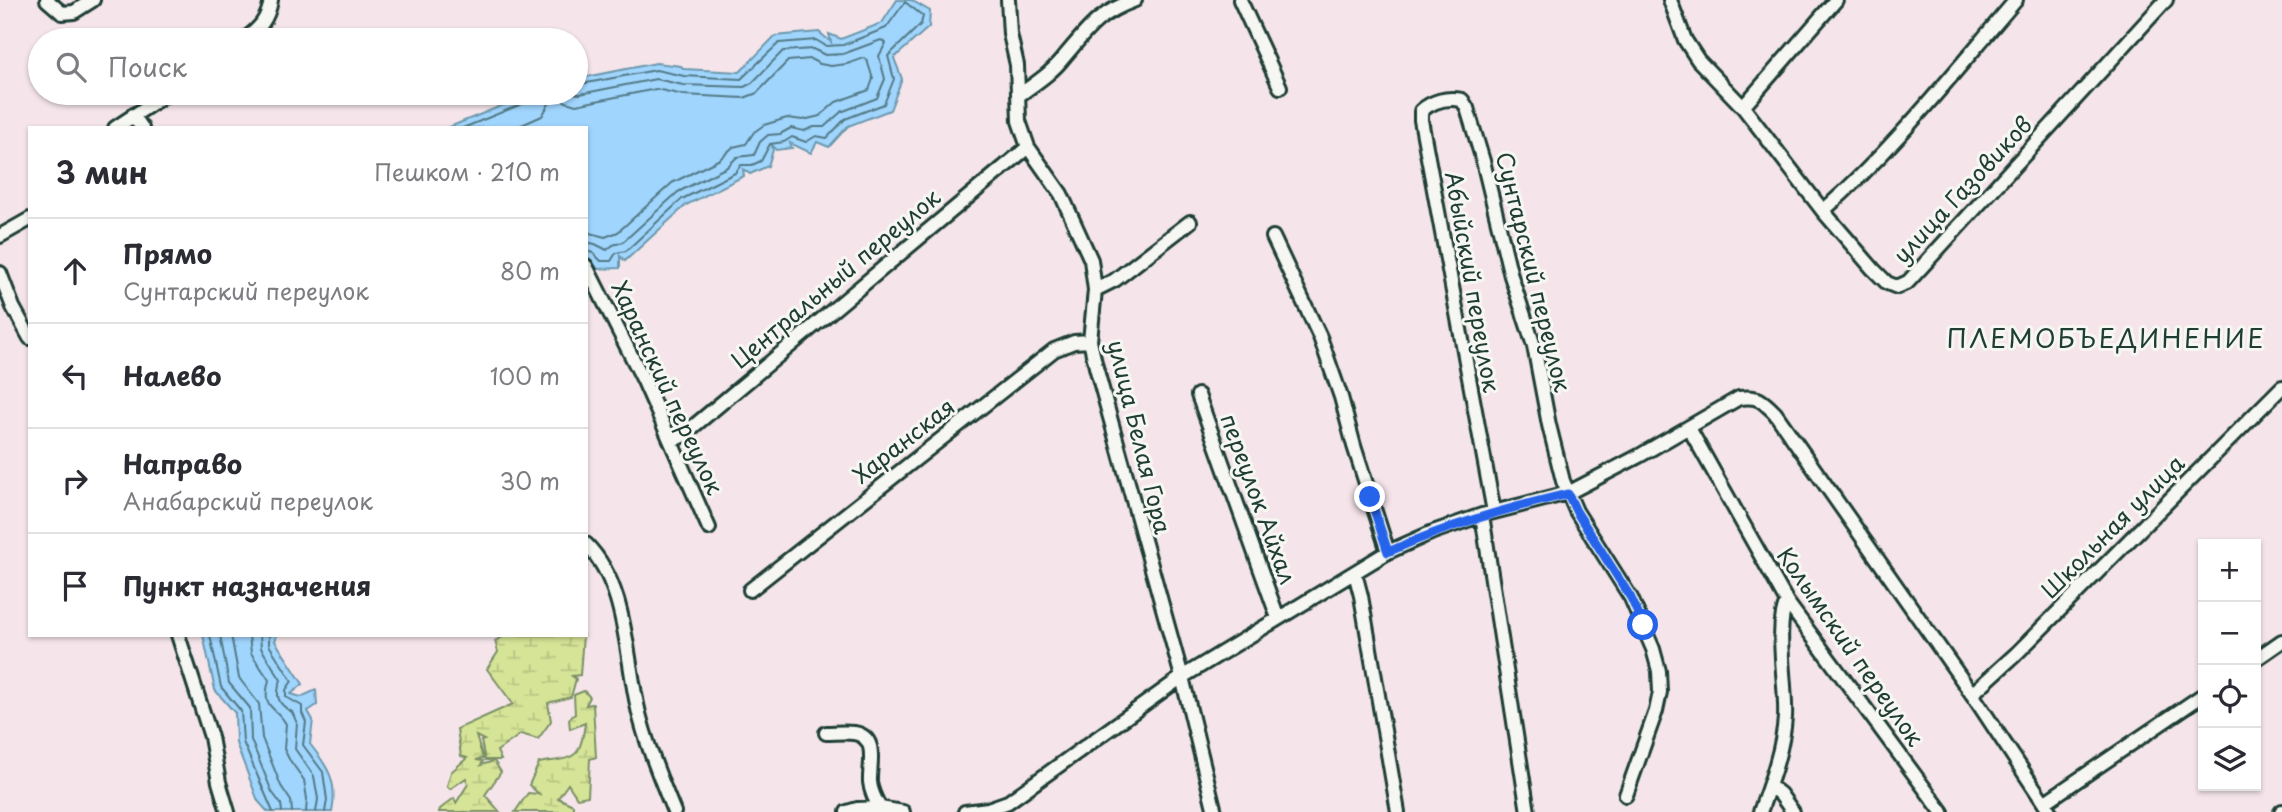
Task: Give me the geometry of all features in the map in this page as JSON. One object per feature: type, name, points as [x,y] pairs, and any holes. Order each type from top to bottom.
[{"type":"street","points":[[47,0],[62,13],[74,12],[93,0]]},
{"type":"street","points":[[258,28],[268,15],[271,0]]},
{"type":"street","name":"улица Белая Гора","points":[[1008,0],[1010,34],[1017,65],[1019,121],[1028,147],[1061,194],[1091,260],[1095,290],[1090,341],[1215,812]]},
{"type":"street","points":[[1018,96],[1063,59],[1094,22],[1116,7],[1135,0]]},
{"type":"street","points":[[1240,0],[1280,87]]},
{"type":"street","name":"улица Газовиков","points":[[1670,0],[1685,40],[1698,60],[1743,107],[1823,211],[1887,283],[1897,287],[1908,282],[2166,0]]},
{"type":"street","points":[[1743,107],[1836,0]]},
{"type":"street","points":[[1823,211],[1894,141],[2016,0]]},
{"type":"street","name":"Абыйский переулок","points":[[1467,108],[1462,100],[1453,98],[1439,101],[1421,111],[1420,120],[1488,514],[1528,812]]},
{"type":"street","points":[[118,126],[149,105]]},
{"type":"street","name":"Сунтарский переулок","points":[[1467,108],[1511,276],[1534,346],[1549,425],[1568,494],[1631,598],[1653,649],[1659,671],[1660,692],[1656,711],[1626,795]]},
{"type":"street","points":[[133,115],[141,126]]},
{"type":"street","name":"Центральный переулок","points":[[671,441],[682,436],[1028,147]]},
{"type":"street","points":[[0,236],[28,220]]},
{"type":"street","points":[[1095,290],[1115,281],[1190,222]]},
{"type":"street","points":[[1273,237],[1320,337],[1388,552]]},
{"type":"street","name":"Харанский переулок","points":[[588,270],[671,441],[709,528]]},
{"type":"street","points":[[0,273],[13,307],[28,334]]},
{"type":"street","name":"Харанская","points":[[750,590],[1054,350],[1074,342],[1090,341]]},
{"type":"street","name":"Школьная улица","points":[[1972,694],[2015,655],[2282,387]]},
{"type":"street","name":"переулок Айхал","points":[[1198,395],[1278,618]]},
{"type":"street","points":[[965,812],[988,809],[1008,802],[1181,677],[1388,552],[1433,532],[1488,514],[1568,494],[1738,398],[1762,399],[1774,413],[1972,694],[2047,808],[2198,699]]},
{"type":"street","name":"Колымский переулок","points":[[1689,428],[1787,602],[1942,812]]},
{"type":"street","points":[[588,547],[607,576],[621,615],[640,719],[674,812]]},
{"type":"street","points":[[1355,573],[1398,812]]},
{"type":"street","points":[[1760,812],[1779,752],[1785,717],[1783,620],[1787,602]]},
{"type":"street","points":[[179,637],[211,737],[219,782],[228,812]]},
{"type":"street","points":[[2261,656],[2282,641]]},
{"type":"street","points":[[826,733],[857,733],[867,740],[872,752],[870,780],[873,796],[880,808]]},
{"type":"street","points":[[1770,786],[1780,794],[1793,812]]},
{"type":"street","points":[[847,812],[880,808],[903,812]]},
{"type":"green space","points":[[502,637],[583,637],[580,675],[572,676],[576,679],[571,697],[548,703],[551,721],[538,739],[521,734],[497,751],[501,760],[485,760],[481,741],[484,740],[476,736],[483,758],[476,760],[483,761],[481,765],[494,761],[501,772],[485,795],[500,812],[439,812],[454,798],[456,803],[468,784],[466,778],[450,789],[447,786],[451,772],[467,758],[461,756],[457,729],[513,704],[487,669],[498,652],[495,641]]},
{"type":"green space","points":[[584,691],[590,697],[586,705],[593,704],[596,757],[590,759],[588,796],[577,798],[568,784],[558,798],[573,805],[573,812],[515,812],[528,793],[539,794],[529,785],[539,763],[568,758],[581,745],[585,723],[570,729],[569,719],[575,714],[574,695]]},
{"type":"water","points":[[897,0],[911,0],[930,11],[929,27],[894,58],[902,79],[890,110],[848,126],[829,147],[817,142],[811,153],[790,143],[792,148],[776,150],[771,143],[773,150],[768,166],[750,174],[743,169],[744,176],[686,205],[625,261],[620,256],[620,268],[598,269],[588,257],[588,126],[452,126],[504,105],[588,105],[588,77],[656,63],[681,66],[684,69],[740,72],[775,36],[819,32],[831,42],[829,34],[841,39],[882,23]]},
{"type":"water","points":[[203,637],[276,637],[275,641],[303,684],[291,694],[301,697],[316,690],[317,705],[308,711],[313,720],[310,744],[330,775],[334,792],[332,812],[268,812],[258,801],[236,743],[235,713],[215,690]]},
{"type":"district","name":"ПЛЕМОБЪЕДИНЕНИЕ","points":[[2106,339]]},
{"type":"route","points":[[1370,497],[1388,552],[1433,532],[1482,515],[1568,494],[1631,598],[1643,625]]}]
